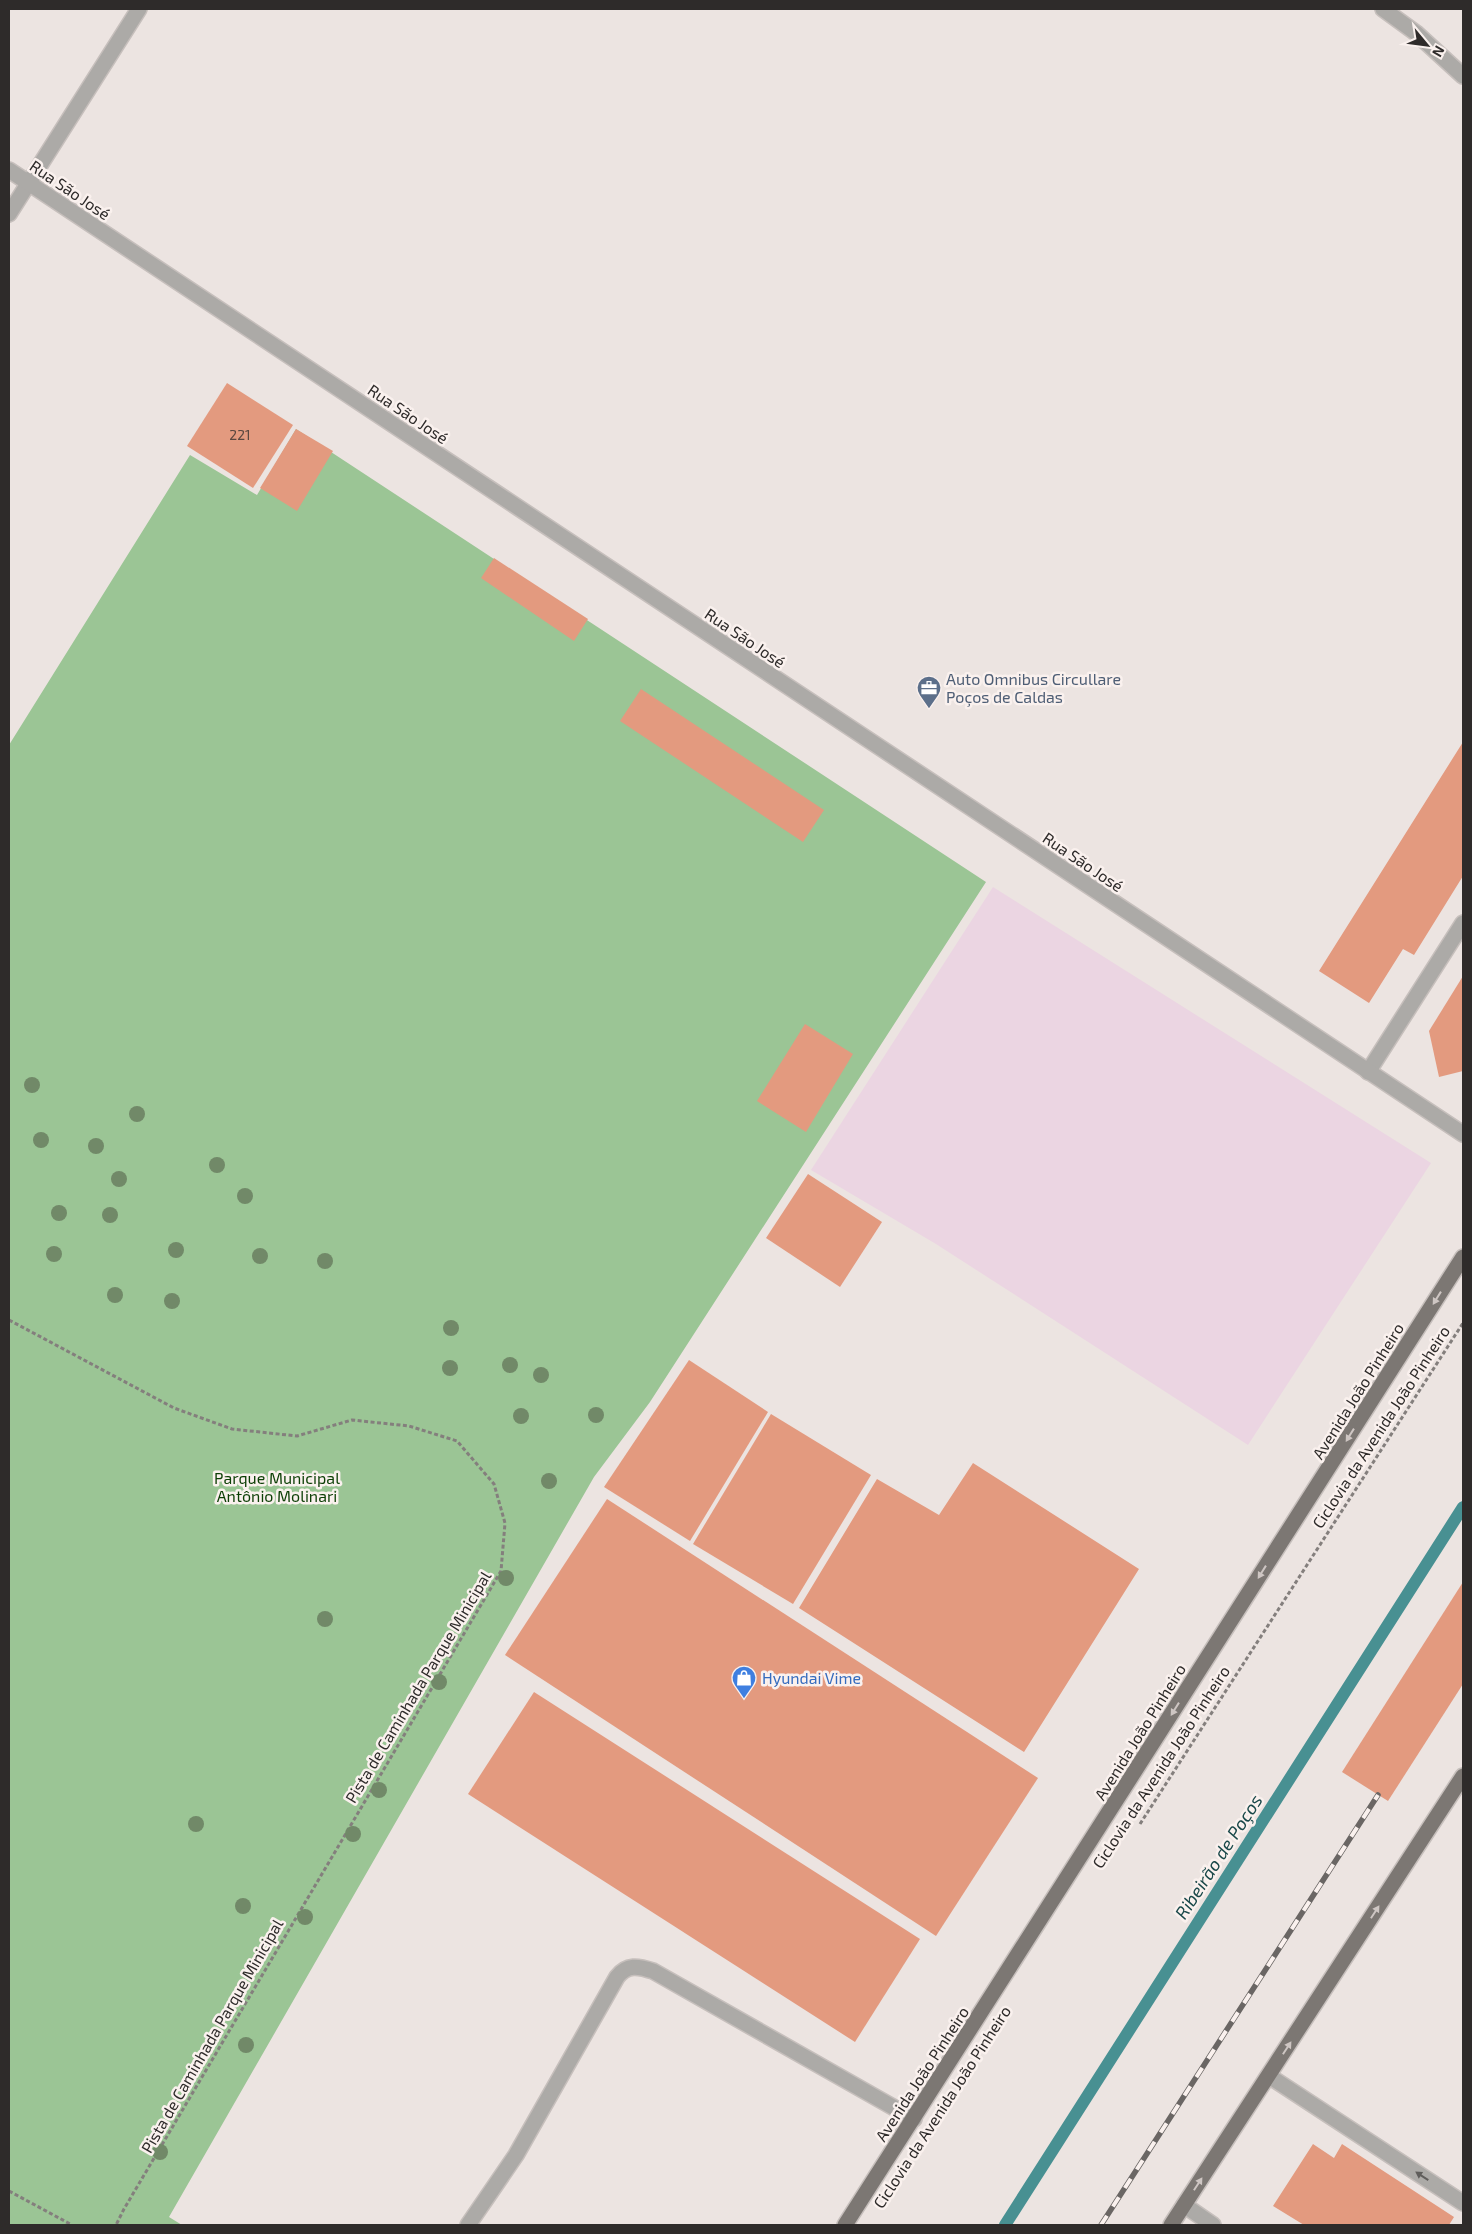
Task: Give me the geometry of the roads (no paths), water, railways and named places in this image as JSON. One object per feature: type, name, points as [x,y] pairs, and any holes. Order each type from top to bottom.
[{"type":"main road","name":"Avenida João Pinheiro","points":[[845,2225],[1463,1257]]},
{"type":"main road","points":[[1172,2225],[1463,1776]]},
{"type":"street","points":[[9,214],[139,9]]},
{"type":"street","points":[[1383,9],[1416,33],[1463,76]]},
{"type":"street","name":"Rua São José","points":[[9,170],[1463,1134]]},
{"type":"street","points":[[1368,1072],[1463,923]]},
{"type":"street","points":[[468,2225],[516,2155],[617,1977],[629,1966],[653,1971],[914,2119]]},
{"type":"street","points":[[1269,2076],[1463,2203]]},
{"type":"street","points":[[1184,2205],[1213,2225]]},
{"type":"waterway","name":"Ribeirão de Poços","points":[[1005,2225],[1463,1507]]},
{"type":"railway","points":[[1101,2225],[1378,1795]]},
{"type":"place","name":"Auto Omnibus Circullare Poços de Caldas","points":[[929,709]]},
{"type":"place","name":"Hyundai Vime","points":[[744,1699]]},
{"type":"park label","name":"Parque Municipal Antônio Molinari","points":[[277,1487]]}]
